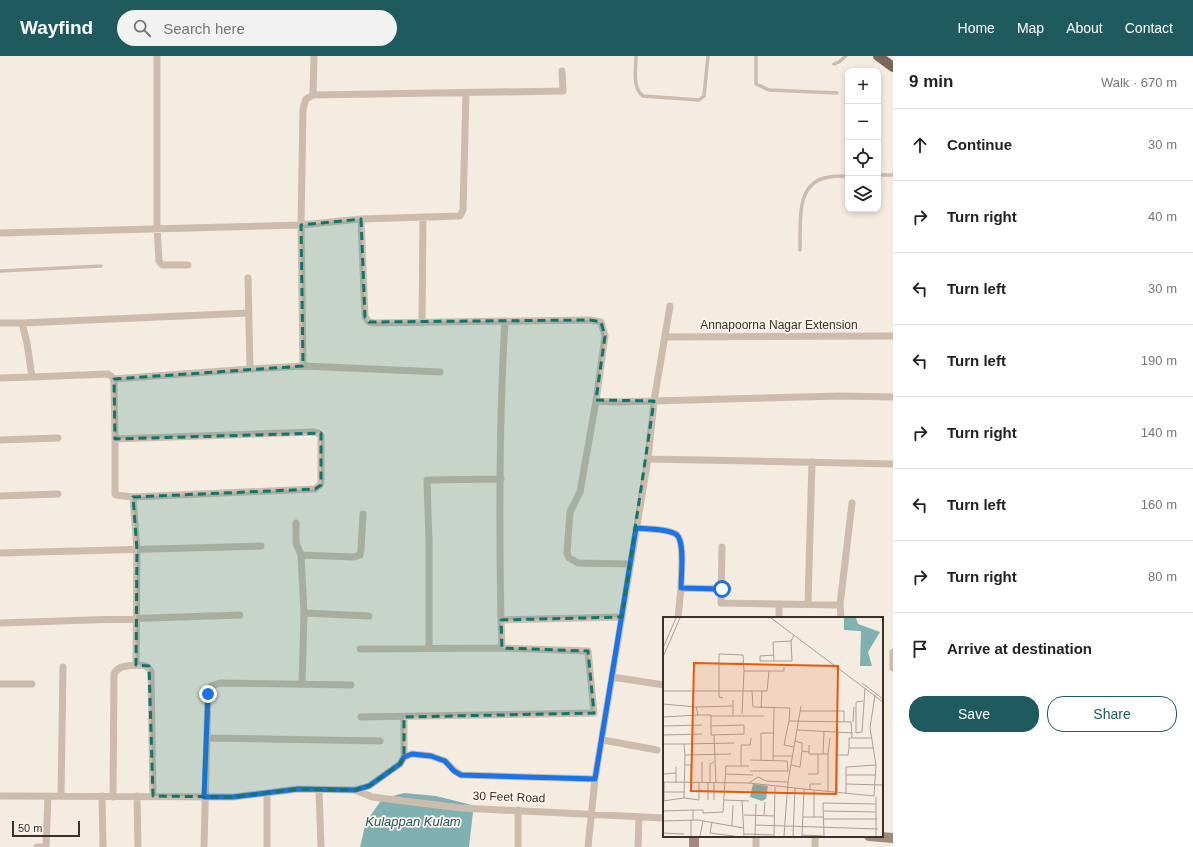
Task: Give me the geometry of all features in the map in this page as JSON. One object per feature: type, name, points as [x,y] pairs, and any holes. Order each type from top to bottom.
[{"type":"main road","points":[[878,56],[893,67]]},
{"type":"main road","points":[[881,837],[893,838]]},
{"type":"street","points":[[157,56],[156,228],[159,261],[162,265],[188,265]]},
{"type":"street","points":[[313,94],[314,56]]},
{"type":"street","points":[[303,366],[301,225],[303,109],[306,99],[313,94],[563,91],[562,71]]},
{"type":"street","points":[[0,233],[301,225],[361,219],[460,216],[463,210],[466,93]]},
{"type":"street","points":[[422,323],[424,217]]},
{"type":"street","points":[[361,219],[365,317],[369,322],[422,323],[590,320],[600,322],[605,336],[596,401],[580,492],[570,512],[567,553],[569,558],[578,563],[630,564]]},
{"type":"street","points":[[248,278],[250,369]]},
{"type":"street","points":[[588,847],[595,779],[603,740],[648,459],[654,401],[670,306]]},
{"type":"street","points":[[0,323],[249,313]]},
{"type":"street","points":[[502,648],[502,370],[505,321]]},
{"type":"street","points":[[22,323],[27,343],[32,377]]},
{"type":"street","name":"Annapoorna Nagar Extension","points":[[665,337],[893,336]]},
{"type":"street","points":[[0,378],[108,374],[114,378],[303,366],[440,372]]},
{"type":"street","points":[[114,378],[115,494],[116,495],[133,497],[315,489],[321,482],[321,436],[318,433],[115,439]]},
{"type":"street","points":[[596,401],[841,396],[893,397]]},
{"type":"street","points":[[0,440],[58,438]]},
{"type":"street","points":[[648,459],[893,464]]},
{"type":"street","points":[[808,604],[812,462]]},
{"type":"street","points":[[429,648],[427,480],[501,479]]},
{"type":"street","points":[[0,496],[58,494]]},
{"type":"street","points":[[133,497],[137,550],[136,665]]},
{"type":"street","points":[[841,617],[840,605],[852,503]]},
{"type":"street","points":[[301,555],[354,557],[360,555],[363,514]]},
{"type":"street","points":[[296,523],[296,543],[301,555],[304,613],[302,684]]},
{"type":"street","points":[[636,528],[668,532],[677,535],[682,544],[681,588],[678,617]]},
{"type":"street","points":[[0,553],[261,546]]},
{"type":"street","points":[[722,547],[721,603],[840,605]]},
{"type":"street","points":[[681,588],[722,589]]},
{"type":"street","points":[[779,604],[779,617]]},
{"type":"street","points":[[304,613],[369,616]]},
{"type":"street","points":[[0,623],[240,615]]},
{"type":"street","points":[[501,620],[622,617]]},
{"type":"street","points":[[360,649],[502,648],[588,651],[594,712],[361,717]]},
{"type":"street","points":[[893,652],[893,668]]},
{"type":"street","points":[[113,797],[114,674],[119,668],[136,665],[146,666],[151,672],[153,796]]},
{"type":"street","points":[[61,796],[63,667]]},
{"type":"street","points":[[612,677],[663,685]]},
{"type":"street","points":[[204,847],[204,797],[208,694],[211,686],[220,683],[351,685]]},
{"type":"street","points":[[0,684],[32,684]]},
{"type":"street","points":[[0,796],[233,797],[298,789],[355,790],[369,786],[400,764],[404,757],[404,717]]},
{"type":"street","points":[[207,738],[380,741]]},
{"type":"street","points":[[603,740],[657,750]]},
{"type":"street","points":[[404,757],[412,754],[431,756],[445,761],[454,771],[461,775],[595,779]]},
{"type":"street","points":[[319,790],[321,847]]},
{"type":"street","name":"30 Feet Road","points":[[355,790],[372,797],[460,808],[663,818]]},
{"type":"street","points":[[266,847],[267,793]]},
{"type":"street","points":[[37,847],[46,847],[48,796]]},
{"type":"street","points":[[102,796],[103,847]]},
{"type":"street","points":[[137,796],[138,847]]},
{"type":"street","points":[[518,810],[518,847]]},
{"type":"street","points":[[638,847],[639,817]]},
{"type":"lane","points":[[636,56],[636,87],[639,93],[643,96],[699,100],[704,96],[708,56]]},
{"type":"lane","points":[[756,56],[756,84],[761,87],[769,90],[837,93]]},
{"type":"lane","points":[[834,64],[840,62],[846,56]]},
{"type":"lane","points":[[881,175],[893,175]]},
{"type":"lane","points":[[800,250],[801,205],[804,195],[813,184],[820,180],[829,177],[845,176]]},
{"type":"lane","points":[[0,271],[101,266]]},
{"type":"highlighted area","points":[[361,219],[365,317],[369,322],[590,320],[601,322],[605,336],[596,400],[654,401],[622,617],[501,620],[502,648],[588,651],[594,713],[404,717],[404,757],[400,764],[369,786],[355,790],[298,789],[233,797],[153,796],[149,666],[136,665],[137,550],[133,497],[315,489],[321,485],[321,433],[115,439],[114,379],[303,366],[301,225]]},
{"type":"water","name":"Kulappan Kulam","points":[[404,793],[436,796],[472,805],[473,812],[469,847],[360,847],[366,822],[382,799]]},
{"type":"route","points":[[208,694],[204,797],[233,797],[298,789],[355,790],[369,786],[400,764],[404,757],[412,754],[431,756],[445,761],[454,771],[461,775],[518,778],[595,779],[603,740],[636,528],[668,532],[677,535],[682,544],[681,588],[722,589]]}]
